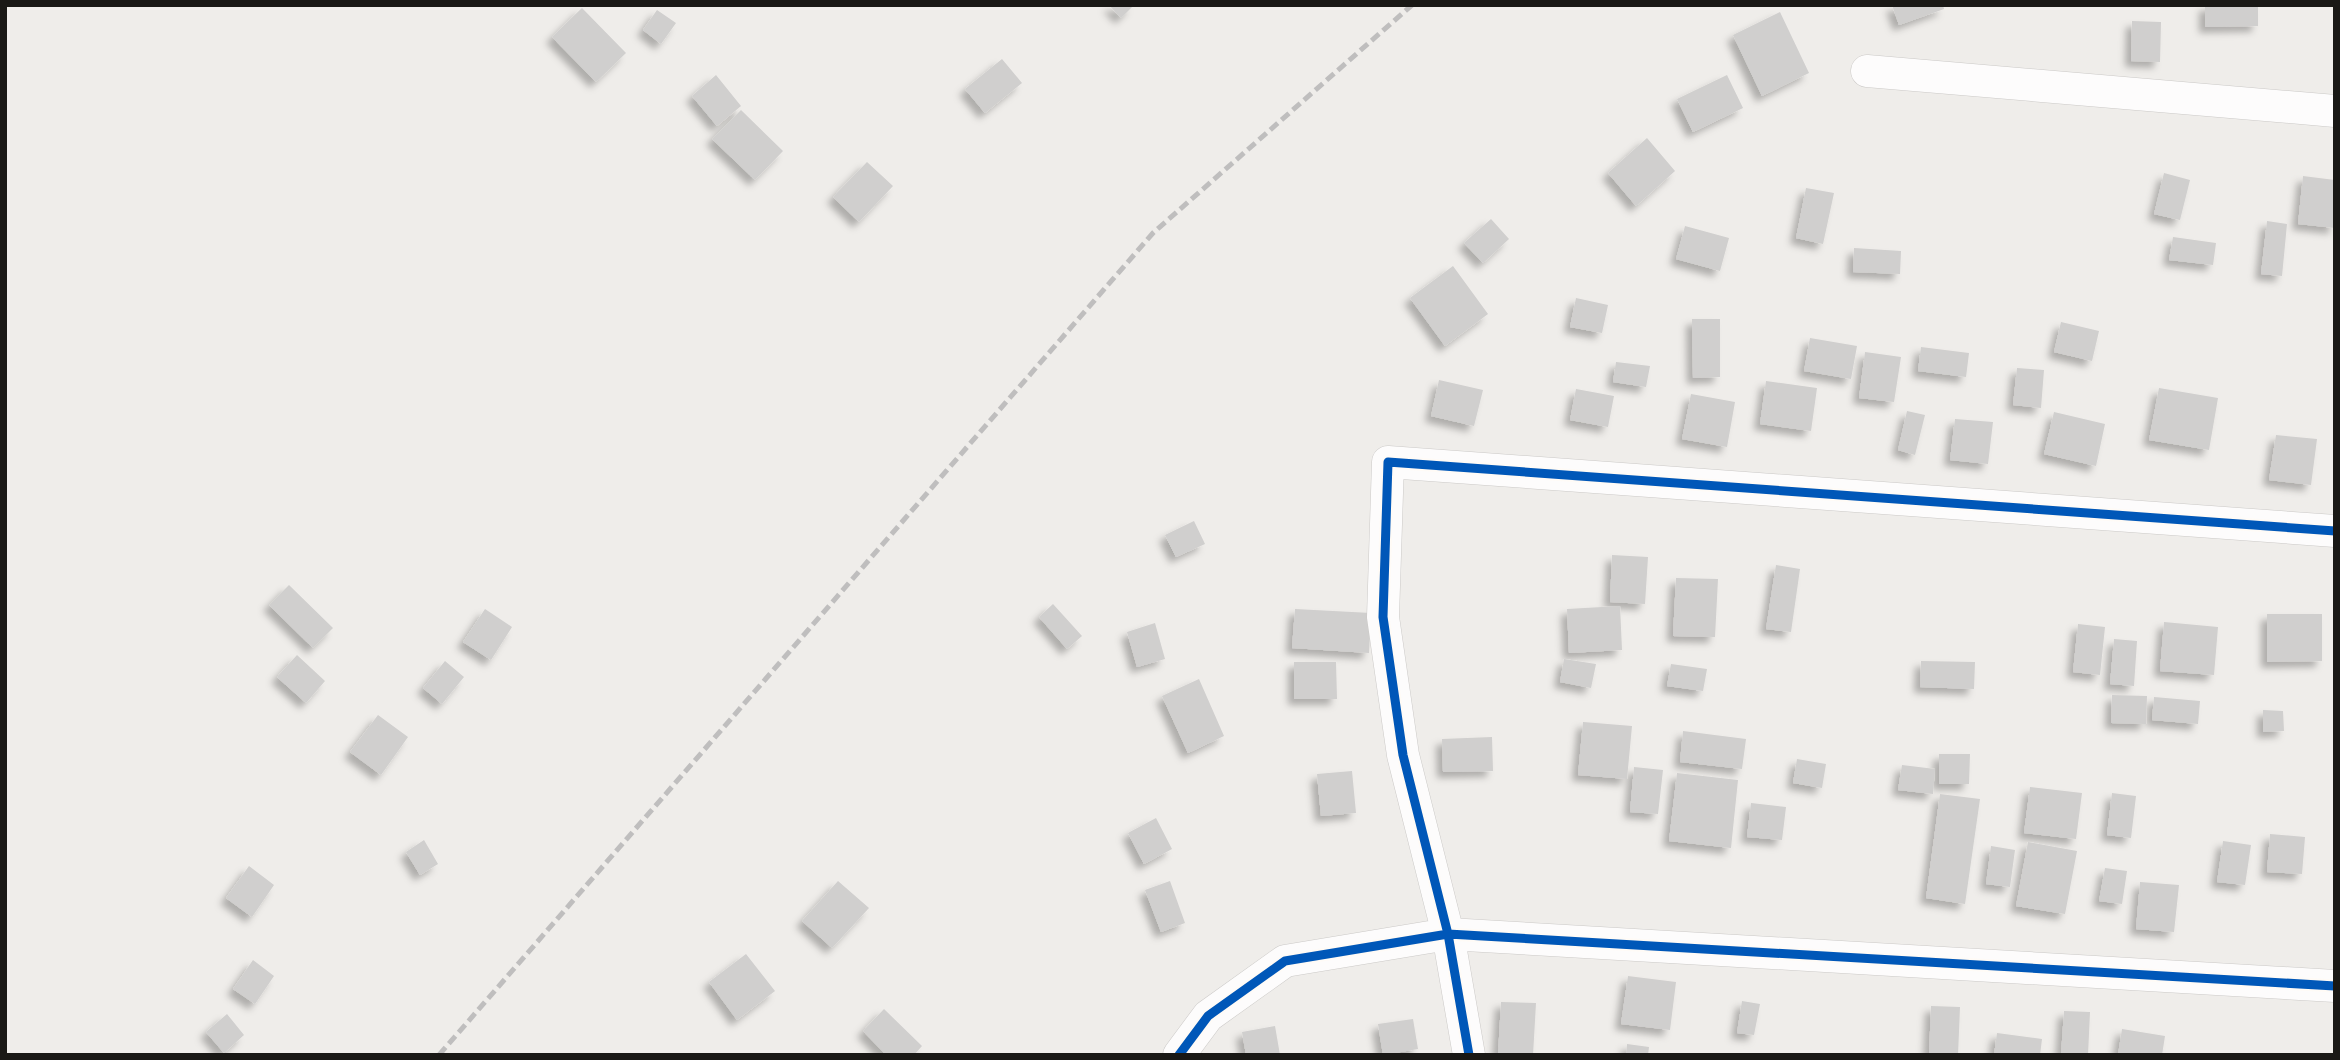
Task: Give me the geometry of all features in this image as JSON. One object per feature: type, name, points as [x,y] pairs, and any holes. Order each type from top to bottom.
[{"type":"street","points":[[1867,71],[2335,111]]},
{"type":"street","points":[[1469,1055],[1448,934],[1403,755],[1383,617],[1388,462],[2335,531]]},
{"type":"street","points":[[1179,1055],[1208,1016],[1285,961],[1448,934],[2335,986]]},
{"type":"building","points":[[1109,5],[1134,5],[1121,18]]},
{"type":"building","points":[[1892,5],[1943,5],[1944,9],[1899,25]]},
{"type":"building","points":[[2205,5],[2258,5],[2258,26],[2205,27]]},
{"type":"building","points":[[582,8],[626,53],[596,82],[552,37]]},
{"type":"building","points":[[657,10],[676,23],[661,44],[643,30]]},
{"type":"building","points":[[1780,12],[1809,73],[1762,96],[1733,35]]},
{"type":"building","points":[[2132,21],[2161,22],[2160,62],[2131,61]]},
{"type":"building","points":[[1002,59],[1022,83],[985,113],[965,89]]},
{"type":"building","points":[[716,75],[741,106],[717,126],[692,96]]},
{"type":"building","points":[[1727,75],[1743,108],[1693,132],[1677,99]]},
{"type":"building","points":[[741,110],[783,151],[755,180],[712,139]]},
{"type":"building","points":[[1647,138],[1675,171],[1636,206],[1608,173]]},
{"type":"building","points":[[867,162],[893,186],[859,222],[833,197]]},
{"type":"building","points":[[2164,173],[2190,180],[2180,220],[2154,214]]},
{"type":"building","points":[[2303,176],[2335,180],[2335,228],[2298,224]]},
{"type":"building","points":[[1806,188],[1834,193],[1823,244],[1796,238]]},
{"type":"building","points":[[1491,219],[1509,239],[1483,263],[1464,243]]},
{"type":"building","points":[[2267,221],[2287,224],[2282,276],[2261,274]]},
{"type":"building","points":[[1685,226],[1729,238],[1720,271],[1676,259]]},
{"type":"building","points":[[2173,237],[2216,243],[2213,265],[2169,260]]},
{"type":"building","points":[[1854,248],[1901,251],[1900,274],[1853,272]]},
{"type":"building","points":[[1453,266],[1488,314],[1445,346],[1410,298]]},
{"type":"building","points":[[1576,298],[1608,305],[1602,333],[1570,327]]},
{"type":"building","points":[[1692,319],[1720,319],[1720,377],[1693,378]]},
{"type":"building","points":[[2061,322],[2099,331],[2092,361],[2054,352]]},
{"type":"building","points":[[1810,338],[1857,346],[1851,379],[1804,371]]},
{"type":"building","points":[[1921,347],[1969,353],[1966,377],[1918,371]]},
{"type":"building","points":[[1865,352],[1901,357],[1894,402],[1859,398]]},
{"type":"building","points":[[1616,362],[1650,366],[1646,387],[1613,382]]},
{"type":"building","points":[[2017,368],[2044,370],[2041,408],[2013,405]]},
{"type":"building","points":[[1439,380],[1483,390],[1474,426],[1431,416]]},
{"type":"building","points":[[1766,381],[1817,388],[1811,431],[1760,424]]},
{"type":"building","points":[[2159,388],[2218,398],[2209,450],[2149,440]]},
{"type":"building","points":[[1576,389],[1614,396],[1608,427],[1570,420]]},
{"type":"building","points":[[1691,394],[1735,402],[1727,447],[1682,439]]},
{"type":"building","points":[[1907,411],[1925,415],[1915,455],[1898,450]]},
{"type":"building","points":[[2054,412],[2105,424],[2096,466],[2044,454]]},
{"type":"building","points":[[1955,419],[1993,422],[1988,464],[1950,460]]},
{"type":"building","points":[[2276,435],[2317,439],[2311,485],[2269,480]]},
{"type":"building","points":[[1194,521],[1205,544],[1176,557],[1165,535]]},
{"type":"building","points":[[1612,555],[1648,557],[1645,604],[1610,602]]},
{"type":"building","points":[[1776,565],[1800,569],[1791,632],[1766,629]]},
{"type":"building","points":[[1676,578],[1718,579],[1715,637],[1673,636]]},
{"type":"building","points":[[289,585],[333,628],[313,648],[269,605]]},
{"type":"building","points":[[1053,604],[1082,636],[1067,649],[1039,617]]},
{"type":"building","points":[[1620,606],[1622,650],[1569,653],[1567,609]]},
{"type":"building","points":[[485,609],[512,627],[491,660],[463,642]]},
{"type":"building","points":[[1295,609],[1371,613],[1369,653],[1292,648]]},
{"type":"building","points":[[2267,614],[2322,614],[2322,661],[2267,662]]},
{"type":"building","points":[[2164,622],[2218,627],[2214,675],[2160,671]]},
{"type":"building","points":[[1155,623],[1165,659],[1137,667],[1127,632]]},
{"type":"building","points":[[2078,624],[2105,627],[2100,675],[2073,672]]},
{"type":"building","points":[[2114,639],[2137,641],[2134,686],[2110,684]]},
{"type":"building","points":[[297,655],[325,681],[306,703],[277,677]]},
{"type":"building","points":[[1564,659],[1596,664],[1591,688],[1560,682]]},
{"type":"building","points":[[445,661],[464,677],[442,704],[423,688]]},
{"type":"building","points":[[1921,661],[1975,662],[1974,689],[1920,687]]},
{"type":"building","points":[[1294,662],[1336,662],[1337,699],[1294,699]]},
{"type":"building","points":[[1671,664],[1707,669],[1703,691],[1667,686]]},
{"type":"building","points":[[1199,679],[1224,736],[1188,753],[1162,696]]},
{"type":"building","points":[[2112,695],[2147,696],[2146,724],[2111,723]]},
{"type":"building","points":[[2154,697],[2200,701],[2198,724],[2152,720]]},
{"type":"building","points":[[2263,710],[2283,711],[2284,731],[2263,732]]},
{"type":"building","points":[[378,715],[408,737],[381,775],[350,752]]},
{"type":"building","points":[[1583,722],[1632,726],[1627,779],[1578,775]]},
{"type":"building","points":[[1683,731],[1746,739],[1742,769],[1680,762]]},
{"type":"building","points":[[1492,737],[1493,771],[1443,772],[1442,739]]},
{"type":"building","points":[[1939,754],[1970,754],[1969,784],[1939,784]]},
{"type":"building","points":[[1797,759],[1826,764],[1822,788],[1793,783]]},
{"type":"building","points":[[1902,765],[1935,769],[1933,794],[1898,790]]},
{"type":"building","points":[[1634,767],[1663,770],[1658,814],[1630,812]]},
{"type":"building","points":[[1352,771],[1356,813],[1321,816],[1317,774]]},
{"type":"building","points":[[1677,773],[1738,780],[1731,848],[1669,841]]},
{"type":"building","points":[[2030,787],[2082,793],[2076,839],[2024,833]]},
{"type":"building","points":[[2112,793],[2136,796],[2131,838],[2107,835]]},
{"type":"building","points":[[1940,794],[1980,799],[1965,904],[1926,898]]},
{"type":"building","points":[[1751,803],[1786,807],[1782,840],[1747,837]]},
{"type":"building","points":[[1156,818],[1172,849],[1144,864],[1128,833]]},
{"type":"building","points":[[2270,834],[2305,837],[2302,874],[2267,872]]},
{"type":"building","points":[[424,840],[438,864],[420,875],[406,852]]},
{"type":"building","points":[[2223,841],[2251,845],[2245,885],[2217,882]]},
{"type":"building","points":[[2028,842],[2077,851],[2065,914],[2016,906]]},
{"type":"building","points":[[1991,846],[2015,850],[2010,887],[1986,884]]},
{"type":"building","points":[[249,866],[274,885],[252,917],[226,898]]},
{"type":"building","points":[[2105,868],[2127,871],[2122,904],[2099,901]]},
{"type":"building","points":[[838,881],[869,908],[832,948],[802,921]]},
{"type":"building","points":[[1170,881],[1185,923],[1161,932],[1145,890]]},
{"type":"building","points":[[2140,882],[2179,885],[2174,932],[2136,929]]},
{"type":"building","points":[[746,954],[775,991],[737,1020],[709,982]]},
{"type":"building","points":[[253,960],[274,976],[255,1004],[233,989]]},
{"type":"building","points":[[1628,976],[1676,982],[1670,1030],[1621,1024]]},
{"type":"building","points":[[1742,1001],[1760,1004],[1754,1035],[1737,1033]]},
{"type":"building","points":[[1501,1002],[1536,1003],[1533,1055],[1498,1055]]},
{"type":"building","points":[[1931,1006],[1960,1007],[1958,1055],[1929,1055]]},
{"type":"building","points":[[884,1009],[922,1046],[914,1055],[886,1055],[863,1031]]},
{"type":"building","points":[[2064,1011],[2090,1012],[2088,1055],[2061,1055]]},
{"type":"building","points":[[227,1014],[244,1035],[224,1053],[206,1032]]},
{"type":"building","points":[[1413,1019],[1418,1049],[1383,1055],[1378,1024]]},
{"type":"building","points":[[1275,1026],[1280,1055],[1246,1055],[1242,1032]]},
{"type":"building","points":[[2122,1029],[2165,1036],[2162,1055],[2118,1055]]},
{"type":"building","points":[[1997,1033],[2042,1039],[2040,1055],[1994,1055]]},
{"type":"building","points":[[1627,1044],[1649,1047],[1648,1055],[1626,1055]]},
{"type":"railway","points":[[439,1055],[1153,233],[1412,5]]},
{"type":"cycle path","points":[[1469,1055],[1448,934],[1403,755],[1383,617],[1388,462],[2335,531]]},
{"type":"cycle path","points":[[1179,1055],[1208,1016],[1285,961],[1448,934],[2335,986]]}]
